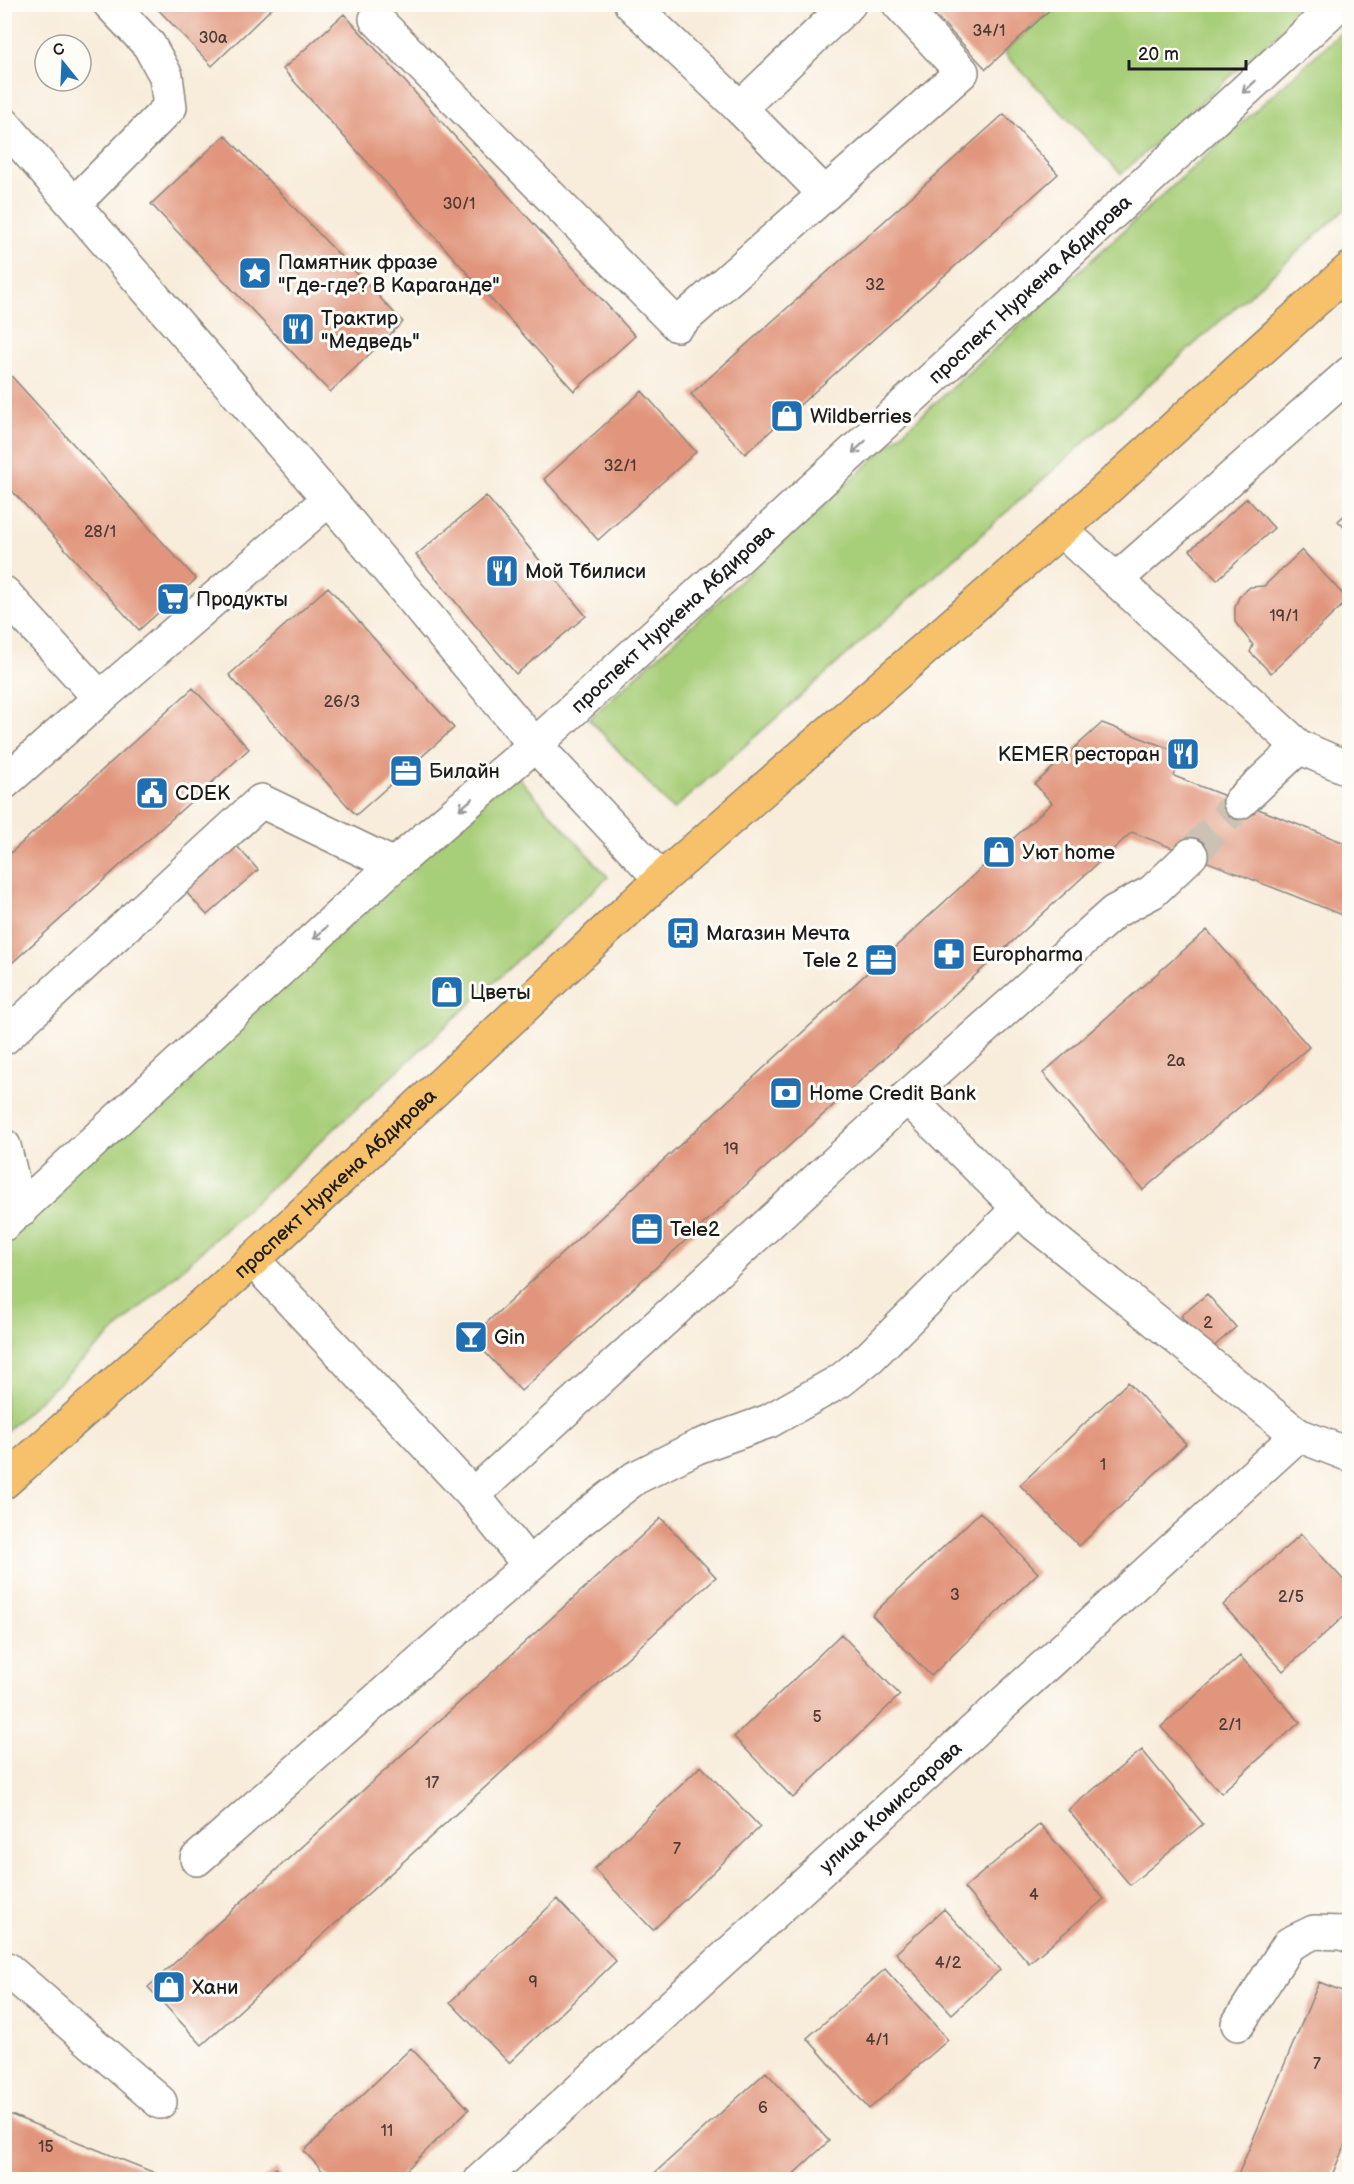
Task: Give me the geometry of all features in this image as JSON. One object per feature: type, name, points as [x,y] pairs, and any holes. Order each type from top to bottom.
[{"type":"main road","name":"проспект Нуркена Абдирова","points":[[4,1482],[254,1260],[661,879],[1061,530],[1350,269]]},
{"type":"street","points":[[74,204],[170,107],[166,76],[149,45],[110,4]]},
{"type":"street","points":[[631,4],[740,108],[825,194]]},
{"type":"street","points":[[740,108],[849,4]]},
{"type":"street","points":[[376,19],[676,326],[962,72],[898,4]]},
{"type":"street","name":"проспект Нуркена Абдирова","points":[[12,1218],[394,865],[535,745],[1338,4]]},
{"type":"street","points":[[4,124],[329,499],[535,745],[661,879]]},
{"type":"street","points":[[1117,579],[1350,373]]},
{"type":"street","points":[[4,783],[329,499]]},
{"type":"street","points":[[1061,530],[1299,747],[1350,769]]},
{"type":"street","points":[[4,592],[100,698]]},
{"type":"street","points":[[1240,802],[1299,747]]},
{"type":"street","points":[[4,1038],[261,801],[394,865]]},
{"type":"street","points":[[473,1495],[907,1097],[1114,912],[1152,892],[1191,855]]},
{"type":"street","points":[[907,1097],[1036,1225],[1298,1435],[1350,1455]]},
{"type":"street","points":[[4,1146],[12,1218]]},
{"type":"street","points":[[197,1859],[578,1522],[635,1478],[697,1446],[769,1421],[840,1381],[870,1358],[1019,1208]]},
{"type":"street","points":[[254,1260],[473,1495],[529,1565]]},
{"type":"street","name":"улица Комиссарова","points":[[481,2180],[1298,1435]]},
{"type":"street","points":[[1238,2024],[1289,1944],[1314,1932],[1341,1933],[1350,1936]]},
{"type":"street","points":[[5,1971],[160,2102]]},
{"type":"green space","points":[[1056,4],[1310,5],[1121,174],[1004,53]]},
{"type":"green space","points":[[1349,25],[1349,206],[673,810],[589,719]]},
{"type":"green space","points":[[509,767],[608,877],[5,1432],[5,1226]]},
{"type":"building","points":[[153,4],[268,4],[272,8],[212,66]]},
{"type":"building","points":[[929,4],[1056,4],[986,69],[927,6]]},
{"type":"building","points":[[344,14],[635,336],[574,391],[283,69]]},
{"type":"building","points":[[1004,114],[1058,174],[745,454],[691,394]]},
{"type":"building","points":[[225,135],[403,322],[330,392],[151,204]]},
{"type":"building","points":[[4,368],[196,579],[139,630],[4,482]]},
{"type":"building","points":[[642,391],[696,452],[598,540],[544,479]]},
{"type":"building","points":[[486,496],[586,616],[516,674],[416,555]]},
{"type":"building","points":[[1247,498],[1274,528],[1217,580],[1190,550]]},
{"type":"building","points":[[1350,510],[1350,533],[1338,521]]},
{"type":"building","points":[[1302,550],[1348,600],[1271,673],[1250,652],[1253,645],[1235,622],[1235,607],[1239,597],[1250,587],[1264,586]]},
{"type":"building","points":[[328,587],[454,728],[356,815],[229,675]]},
{"type":"building","points":[[193,688],[249,749],[4,970],[4,859]]},
{"type":"building","points":[[1102,723],[1183,754],[1174,776],[1350,845],[1350,918],[1132,832],[521,1391],[471,1337],[1052,803],[1035,784]]},
{"type":"building","points":[[236,845],[258,870],[207,915],[185,891]]},
{"type":"building","points":[[1207,930],[1309,1047],[1143,1190],[1043,1073]]},
{"type":"building","points":[[1207,1294],[1236,1327],[1210,1350],[1181,1316]]},
{"type":"building","points":[[1128,1382],[1186,1444],[1079,1546],[1020,1485]]},
{"type":"building","points":[[980,1512],[1038,1573],[931,1676],[872,1615]]},
{"type":"building","points":[[661,1518],[716,1577],[202,2045],[148,1987]]},
{"type":"building","points":[[1301,1534],[1350,1587],[1350,1611],[1283,1671],[1223,1605]]},
{"type":"building","points":[[841,1634],[900,1695],[793,1798],[734,1737]]},
{"type":"building","points":[[1240,1656],[1300,1722],[1221,1793],[1161,1727]]},
{"type":"building","points":[[1142,1750],[1203,1824],[1130,1885],[1068,1810]]},
{"type":"building","points":[[701,1766],[760,1827],[653,1930],[594,1869]]},
{"type":"building","points":[[1040,1824],[1104,1899],[1029,1963],[964,1888]]},
{"type":"building","points":[[557,1899],[616,1961],[509,2063],[450,2002]]},
{"type":"building","points":[[944,1909],[1000,1970],[952,2014],[896,1953]]},
{"type":"building","points":[[885,1969],[948,2040],[869,2109],[807,2038]]},
{"type":"building","points":[[1319,1982],[1350,1994],[1350,2132],[1330,2180],[1236,2180]]},
{"type":"building","points":[[411,2048],[469,2109],[396,2180],[331,2180],[304,2151]]},
{"type":"building","points":[[766,2072],[829,2141],[787,2180],[647,2180]]},
{"type":"building","points":[[4,2112],[170,2179],[170,2180],[4,2180]]},
{"type":"building","points":[[276,2168],[285,2180],[262,2180]]},
{"type":"tunnel","points":[[1191,855],[1240,802]]},
{"type":"place","name":"Памятник фразе \"Где-где? В Караганде\"","points":[[255,273]]},
{"type":"place","name":"Трактир \"Медведь\"","points":[[298,329]]},
{"type":"place","name":"Wildberries","points":[[787,416]]},
{"type":"place","name":"Мой Тбилиси","points":[[502,571]]},
{"type":"place","name":"Продукты","points":[[173,599]]},
{"type":"place","name":"KEMER ресторан","points":[[1183,754]]},
{"type":"place","name":"Билайн","points":[[406,771]]},
{"type":"place","name":"CDEK","points":[[152,793]]},
{"type":"place","name":"Уют home","points":[[999,852]]},
{"type":"place","name":"Магазин Мечта","points":[[683,933]]},
{"type":"place","name":"Europharma","points":[[949,954]]},
{"type":"place","name":"Tele 2","points":[[881,960]]},
{"type":"place","name":"Цветы","points":[[447,992]]},
{"type":"place","name":"Home Credit Bank","points":[[786,1093]]},
{"type":"place","name":"Tele2","points":[[647,1229]]},
{"type":"place","name":"Gin","points":[[471,1337]]},
{"type":"place","name":"Хани","points":[[169,1987]]}]
